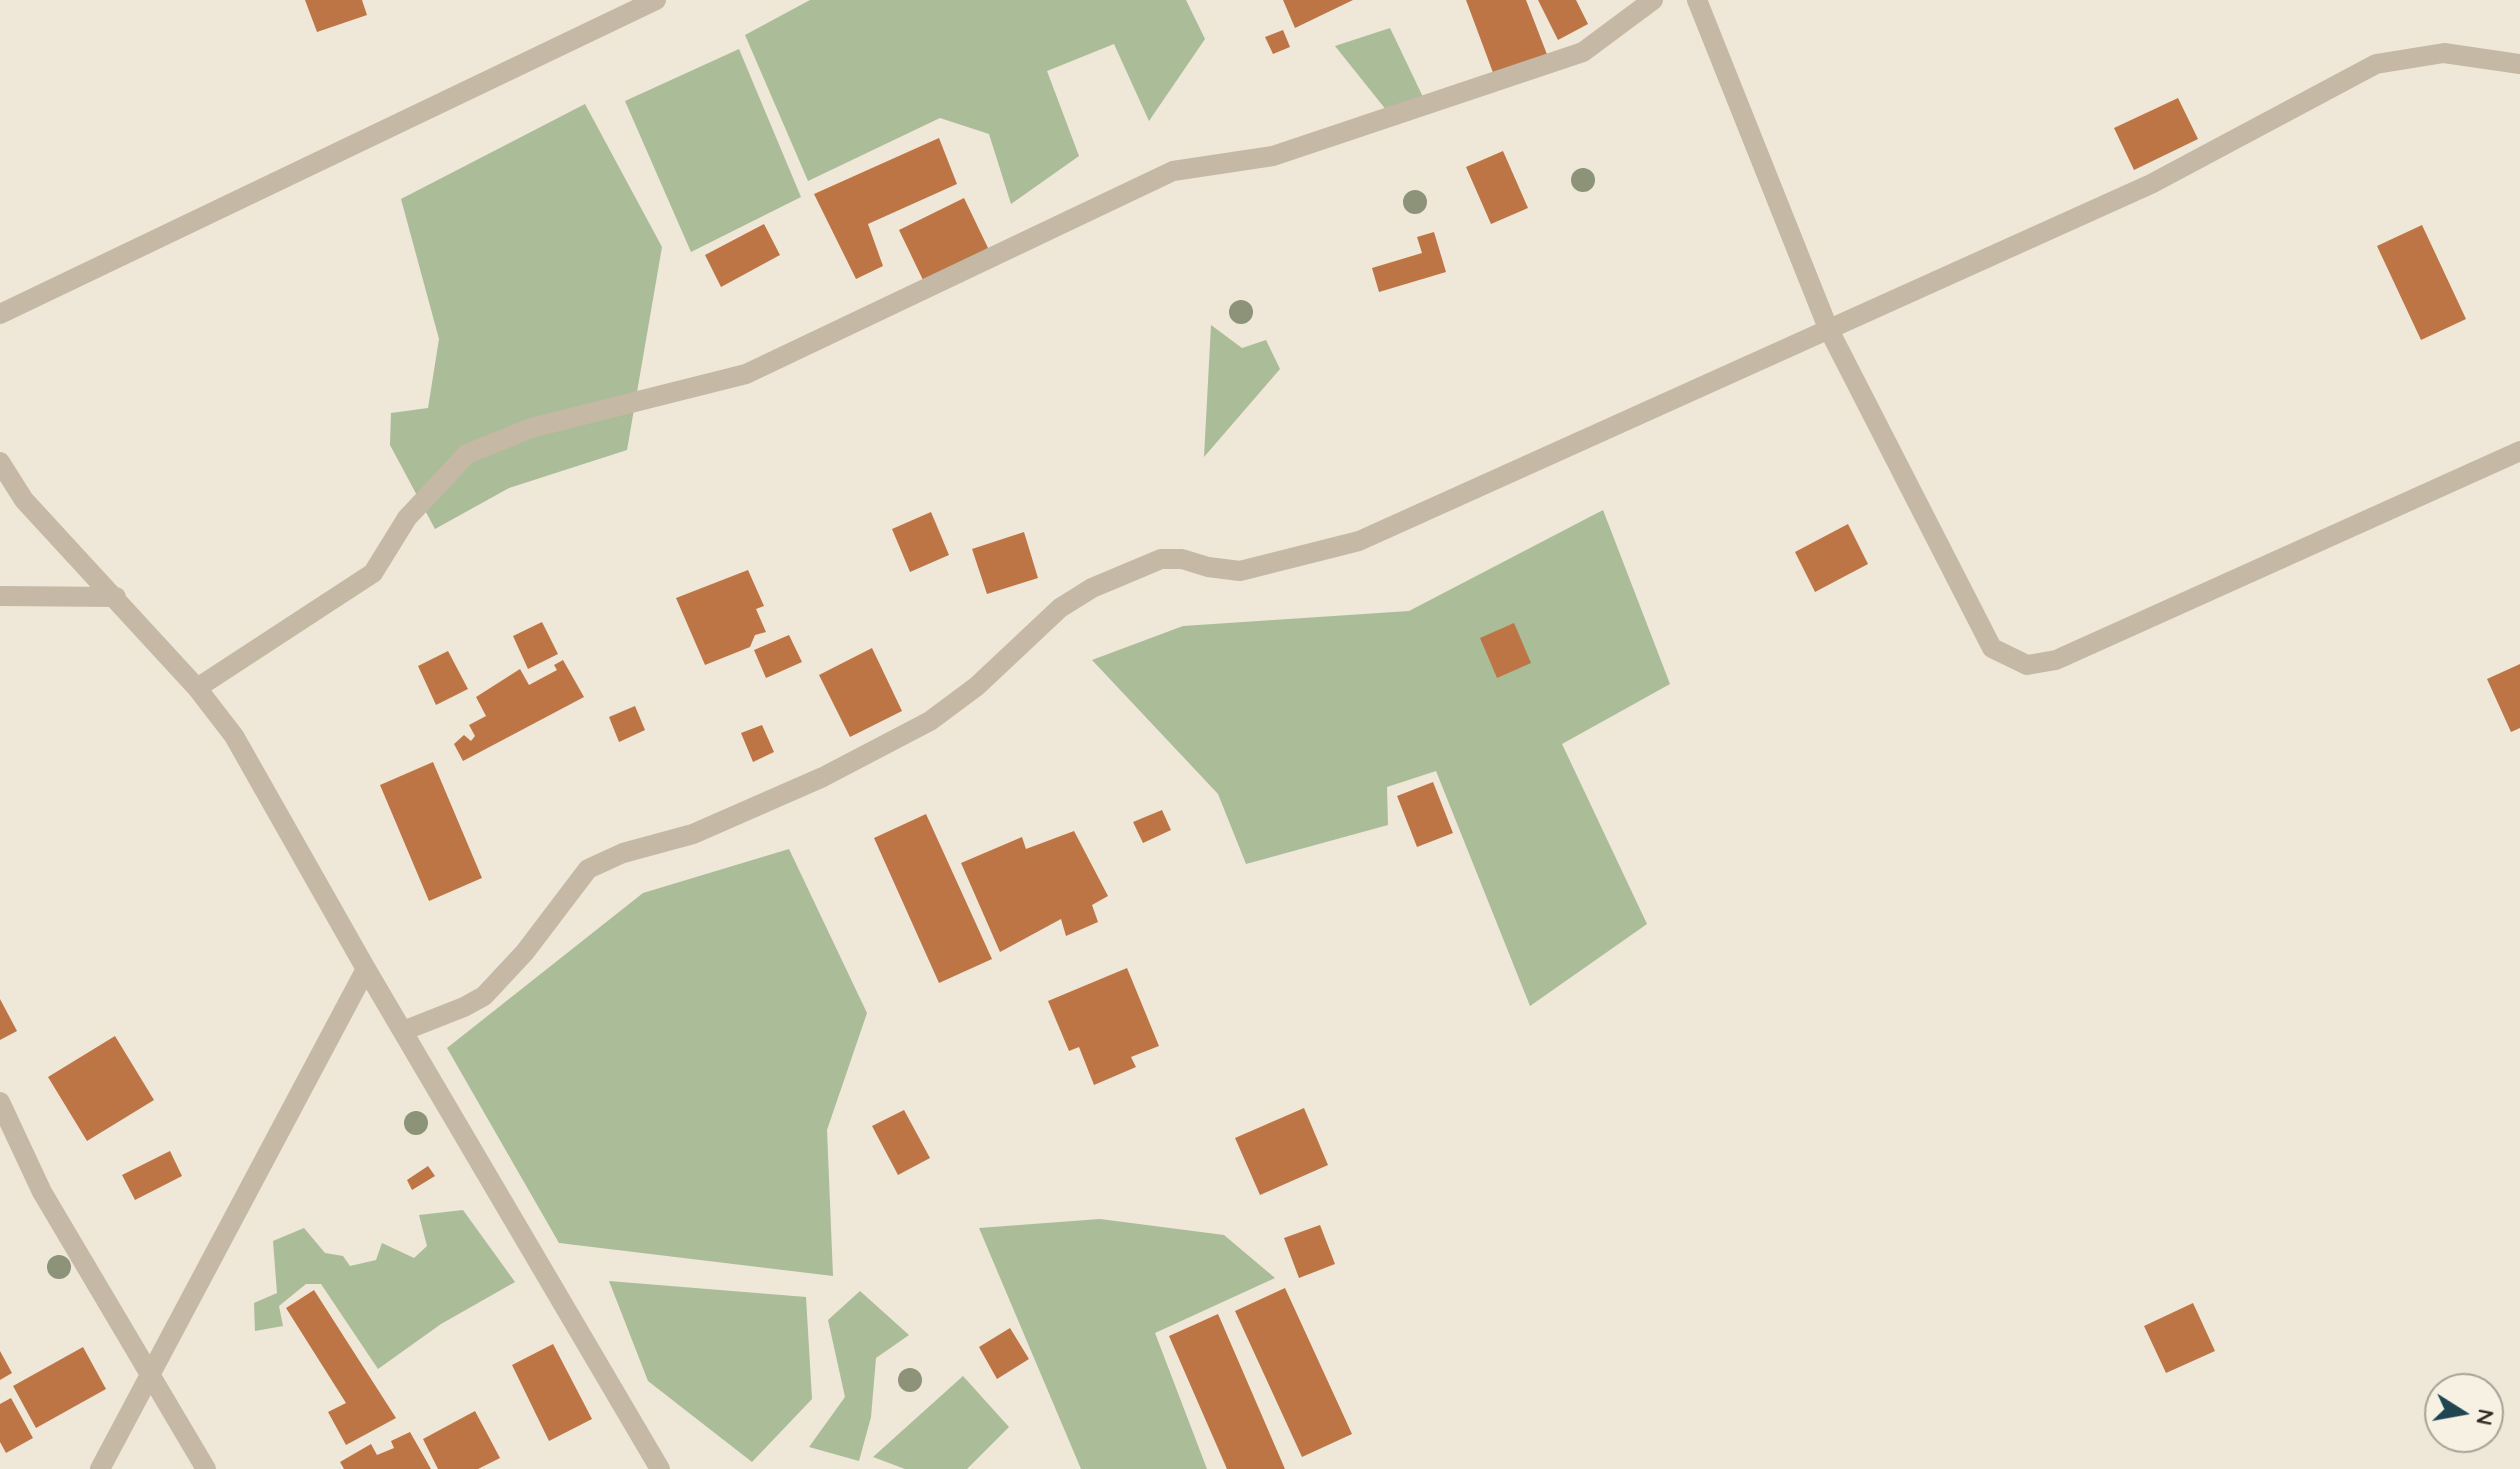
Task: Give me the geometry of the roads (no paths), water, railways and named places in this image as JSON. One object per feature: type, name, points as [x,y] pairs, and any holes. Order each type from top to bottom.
[{"type":"street","points":[[0,314],[656,0]]},
{"type":"street","points":[[197,688],[373,573],[407,518],[467,454],[531,428],[746,374],[1173,171],[1273,156],[1583,52],[1653,0]]},
{"type":"street","points":[[1697,0],[1828,328],[1992,648],[2027,665],[2056,660],[2520,451]]},
{"type":"street","points":[[403,1031],[484,996],[525,952],[588,869],[623,853],[693,834],[823,777],[930,721],[977,686],[1060,608],[1092,588],[1161,559],[1182,559],[1208,567],[1240,571],[1359,541],[2151,184],[2376,64],[2444,53],[2520,64]]},
{"type":"street","points":[[0,462],[24,500],[197,688],[234,736],[366,969],[660,1469]]},
{"type":"street","points":[[0,596],[116,597]]},
{"type":"street","points":[[100,1469],[366,969]]},
{"type":"street","points":[[0,1102],[42,1192],[206,1469]]}]
